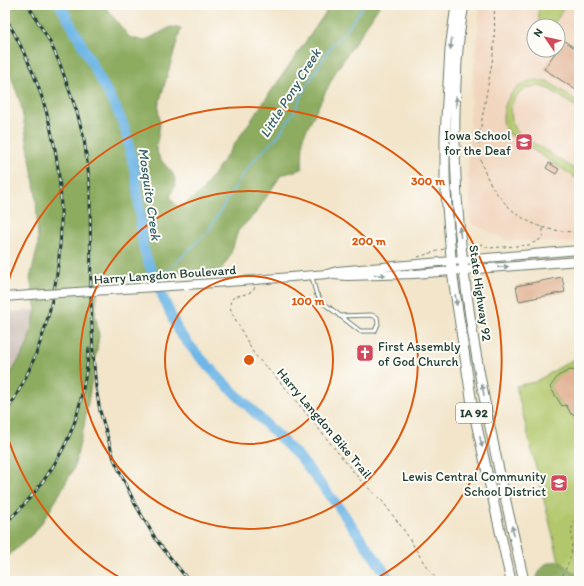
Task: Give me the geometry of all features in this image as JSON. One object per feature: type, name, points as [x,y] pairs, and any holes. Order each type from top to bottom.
[{"type":"main road","name":"State Highway 92","points":[[456,5],[450,49],[445,136],[445,179],[451,261],[472,404],[511,581]]},
{"type":"main road","name":"State Highway 92","points":[[464,5],[456,78],[455,129],[457,209],[469,310],[491,431],[524,581]]},
{"type":"main road","name":"Harry Langdon Boulevard","points":[[327,274],[337,271],[579,250]]},
{"type":"main road","name":"Harry Langdon Boulevard","points":[[5,297],[311,275],[327,274],[374,276],[414,274],[579,261]]},
{"type":"lane","points":[[311,275],[316,293],[322,302],[339,316],[360,331],[375,332],[378,324],[377,316],[339,316]]},
{"type":"path","points":[[494,5],[494,38],[491,66],[479,142],[482,163],[488,180],[506,204],[522,217],[543,227],[558,231],[579,232]]},
{"type":"path","points":[[461,245],[480,244],[489,248],[529,245],[542,238],[543,227]]},
{"type":"path","name":"Harry Langdon Bike Trail","points":[[255,280],[255,286],[250,293],[235,296],[230,302],[231,311],[248,345],[254,354],[294,398],[361,481],[383,502],[406,533],[424,563],[438,581]]},
{"type":"path","points":[[560,581],[571,553],[573,523],[579,515]]},
{"type":"shaded area","name":"Iowa School for the Deaf","points":[[480,5],[579,5],[579,243],[506,240],[471,223],[468,172],[470,111]]},
{"type":"shaded area","points":[[36,310],[27,346],[5,384],[5,312]]},
{"type":"green space","points":[[5,5],[104,5],[129,37],[144,41],[171,27],[181,28],[158,107],[160,124],[156,149],[160,159],[173,174],[176,182],[170,197],[180,208],[202,191],[331,5],[380,5],[336,71],[303,137],[302,169],[281,175],[255,214],[238,231],[230,256],[220,271],[194,271],[148,276],[100,276],[95,312],[99,336],[84,426],[74,468],[52,507],[36,531],[5,559],[5,384],[27,346],[36,310],[30,279],[38,246],[36,195],[21,105],[8,67],[5,65]]},
{"type":"green space","points":[[538,5],[564,5],[557,18],[539,18]]},
{"type":"green space","points":[[529,81],[547,81],[579,102],[579,109],[549,89],[539,86],[526,88],[515,97],[510,109],[514,128],[521,135],[579,172],[579,180],[509,134],[504,126],[503,119],[505,106],[511,94],[521,85]]},
{"type":"green space","name":"Lewis Central Community School District","points":[[579,356],[579,371],[559,377],[550,387],[562,406],[566,405],[571,413],[575,415],[579,424],[579,575],[577,575],[559,561],[516,386],[535,382]]},
{"type":"green space","points":[[559,561],[568,569],[579,575],[579,581],[536,581],[539,571],[543,566]]},
{"type":"building","points":[[566,42],[579,51],[579,92],[544,69],[552,58],[566,58]]},
{"type":"building","points":[[549,163],[559,169],[556,174],[546,168]]},
{"type":"building","points":[[562,277],[565,292],[519,301],[516,286]]},
{"type":"building","points":[[570,370],[579,371],[579,416],[571,414],[566,405],[562,406],[550,387],[558,376]]},
{"type":"waterway","name":"Mosquito Creek","points":[[60,5],[117,110],[125,129],[136,177],[143,246],[148,262],[178,331],[224,383],[300,458],[338,506],[391,581]]},
{"type":"waterway","name":"Little Pony Creek","points":[[155,281],[171,268],[209,230],[243,174],[254,160],[279,135],[296,108],[304,90],[332,45],[343,35],[364,5]]},
{"type":"railway","points":[[28,5],[50,42],[60,64],[77,112],[84,139],[90,190],[93,354],[100,411],[114,459],[135,504],[157,541],[189,581]]},
{"type":"railway","points":[[5,17],[26,56],[42,97],[50,126],[57,162],[61,200],[61,237],[57,275],[49,312],[38,348],[23,382],[5,414]]},
{"type":"railway","points":[[5,523],[37,489],[63,449],[75,421],[83,392],[89,349]]},
{"type":"place","name":"Iowa School for the Deaf","points":[[524,142]]},
{"type":"place","name":"First Assembly of God Church","points":[[365,353]]},
{"type":"place","name":"Lewis Central Community School District","points":[[559,483]]}]
